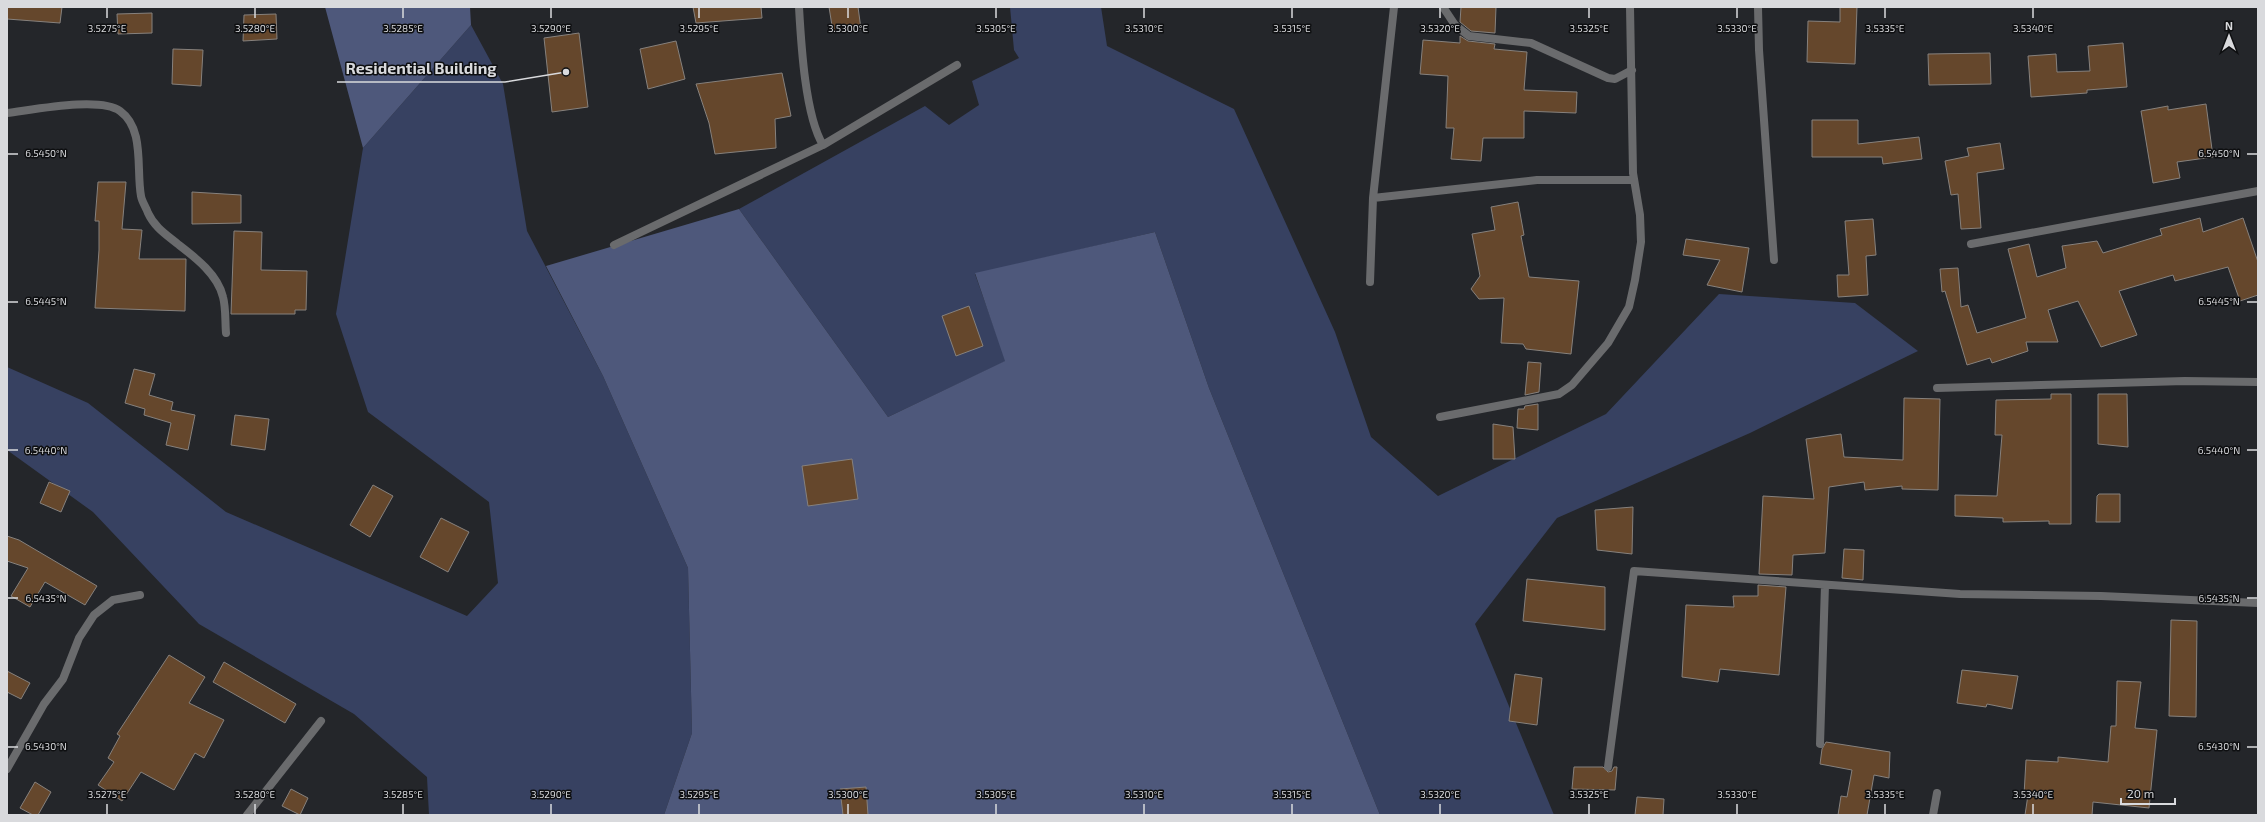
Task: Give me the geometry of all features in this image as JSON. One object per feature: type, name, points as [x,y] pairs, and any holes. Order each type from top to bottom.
[{"type":"street","points":[[799,7],[801,44],[812,121],[823,145]]},
{"type":"street","points":[[1370,282],[1373,198],[1394,7]]},
{"type":"street","points":[[1443,7],[1455,25],[1469,36],[1531,43],[1608,78],[1615,79],[1632,70]]},
{"type":"street","points":[[1440,417],[1559,394],[1572,385],[1608,343],[1629,307],[1636,280],[1641,242],[1640,215],[1634,180],[1630,7]]},
{"type":"street","points":[[1758,7],[1759,50],[1774,260]]},
{"type":"street","points":[[614,245],[823,145],[957,64]]},
{"type":"street","points":[[7,113],[93,103],[113,106],[121,111],[133,125],[139,157],[141,196],[149,215],[161,232],[179,245],[216,278],[223,297],[226,333]]},
{"type":"street","points":[[1373,198],[1537,180],[1634,180]]},
{"type":"street","points":[[1971,244],[2258,190]]},
{"type":"street","points":[[1937,388],[2185,381],[2258,382]]},
{"type":"street","points":[[1608,767],[1634,571],[1960,594],[2101,596],[2258,603]]},
{"type":"street","points":[[1820,744],[1825,585]]},
{"type":"street","points":[[7,769],[44,704],[63,679],[69,668],[79,638],[94,615],[113,600],[140,595]]},
{"type":"street","points":[[247,815],[321,721]]},
{"type":"street","points":[[1934,815],[1937,793]]},
{"type":"shaded area","points":[[325,7],[470,7],[471,25],[363,148]]},
{"type":"shaded area","points":[[1010,7],[1101,7],[1107,46],[1234,109],[1335,332],[1371,437],[1438,496],[1606,414],[1719,294],[1855,303],[1918,351],[1750,433],[1557,518],[1475,624],[1554,815],[1380,815],[1209,388],[1155,232],[975,274],[1006,361],[888,417],[739,209],[925,106],[949,125],[979,105],[972,81],[1019,58],[1014,50]]},
{"type":"shaded area","points":[[471,25],[503,84],[527,231],[603,376],[688,568],[692,733],[664,815],[429,815],[427,777],[354,714],[199,624],[93,512],[7,450],[7,367],[88,403],[226,512],[467,616],[498,583],[489,502],[368,412],[336,314],[363,148]]},
{"type":"shaded area","points":[[739,209],[888,417],[1005,361],[975,273],[1155,232],[1209,388],[1380,815],[664,815],[692,733],[688,568],[603,376],[546,266]]},
{"type":"building","points":[[7,7],[62,7],[60,23],[7,19]]},
{"type":"building","points":[[693,7],[761,7],[762,18],[696,23]]},
{"type":"building","points":[[829,7],[858,7],[861,29],[833,32]]},
{"type":"building","points":[[1461,7],[1496,7],[1495,33],[1471,31],[1460,22]]},
{"type":"building","points":[[1840,7],[1857,7],[1855,64],[1807,62],[1808,21],[1840,22]]},
{"type":"building","points":[[152,13],[152,33],[118,34],[117,14]]},
{"type":"building","points":[[276,14],[277,39],[243,41],[244,15]]},
{"type":"building","points":[[579,33],[588,107],[552,112],[544,38]]},
{"type":"building","points":[[1460,36],[1468,41],[1495,44],[1494,49],[1527,52],[1524,90],[1577,92],[1576,113],[1524,111],[1524,138],[1483,138],[1481,161],[1451,159],[1454,128],[1446,128],[1448,76],[1420,74],[1423,40],[1460,43]]},
{"type":"building","points":[[676,41],[685,79],[648,89],[640,49]]},
{"type":"building","points":[[2123,43],[2127,87],[2087,90],[2087,93],[2031,97],[2028,56],[2056,54],[2057,72],[2090,71],[2088,46]]},
{"type":"building","points":[[173,49],[203,50],[201,86],[172,84]]},
{"type":"building","points":[[1990,53],[1991,84],[1929,85],[1928,54]]},
{"type":"building","points":[[782,73],[791,116],[775,119],[776,148],[715,154],[709,123],[696,84]]},
{"type":"building","points":[[2206,104],[2213,157],[2177,162],[2180,178],[2153,183],[2141,111],[2168,106],[2168,110]]},
{"type":"building","points":[[1812,120],[1858,120],[1858,144],[1919,137],[1922,159],[1883,164],[1882,157],[1812,157]]},
{"type":"building","points":[[2000,143],[2004,169],[1977,173],[1981,228],[1961,229],[1958,194],[1951,195],[1945,161],[1969,156],[1967,148]]},
{"type":"building","points":[[98,182],[126,182],[122,229],[142,230],[139,259],[186,259],[185,311],[95,308],[99,250],[99,221],[95,221]]},
{"type":"building","points":[[192,192],[241,195],[241,223],[192,224]]},
{"type":"building","points":[[1518,202],[1524,235],[1521,236],[1529,277],[1579,281],[1571,354],[1526,349],[1523,344],[1501,343],[1504,298],[1479,299],[1471,289],[1480,276],[1472,234],[1495,230],[1491,207]]},
{"type":"building","points":[[2200,218],[2203,232],[2243,218],[2258,262],[2258,295],[2240,301],[2228,267],[2175,281],[2173,275],[2119,291],[2137,335],[2101,347],[2078,301],[2048,310],[2058,342],[2026,342],[2028,351],[1992,363],[1990,358],[1967,365],[1945,291],[1942,292],[1940,269],[1958,268],[1961,307],[1968,305],[1977,333],[2026,318],[2008,249],[2029,244],[2037,277],[2066,268],[2062,246],[2097,241],[2103,253],[2162,235],[2160,229]]},
{"type":"building","points":[[1873,219],[1876,255],[1866,256],[1868,295],[1838,297],[1837,275],[1849,275],[1845,221]]},
{"type":"building","points":[[234,231],[262,232],[261,270],[307,271],[306,310],[295,310],[295,314],[231,314]]},
{"type":"building","points":[[1686,239],[1749,248],[1742,292],[1707,285],[1720,260],[1683,255]]},
{"type":"building","points":[[969,306],[983,346],[956,356],[942,316]]},
{"type":"building","points":[[1528,362],[1541,363],[1539,392],[1525,395]]},
{"type":"building","points":[[134,369],[155,374],[149,395],[173,402],[171,410],[195,415],[188,450],[166,445],[171,423],[144,415],[145,409],[125,403]]},
{"type":"building","points":[[2051,394],[2071,394],[2071,524],[2049,524],[2049,521],[2003,522],[2003,518],[1955,516],[1955,495],[1997,496],[2002,435],[1995,435],[1996,400],[2051,399]]},
{"type":"building","points":[[2098,394],[2127,394],[2128,447],[2098,444]]},
{"type":"building","points":[[1904,398],[1940,399],[1938,490],[1902,489],[1902,486],[1865,490],[1864,482],[1829,487],[1825,553],[1793,555],[1792,575],[1759,574],[1763,496],[1814,499],[1806,439],[1841,434],[1844,457],[1903,460]]},
{"type":"building","points":[[1538,404],[1538,430],[1517,428],[1518,409],[1524,409],[1525,406]]},
{"type":"building","points":[[235,415],[269,419],[265,450],[231,445]]},
{"type":"building","points":[[1493,424],[1513,427],[1515,459],[1493,459]]},
{"type":"building","points":[[852,459],[858,499],[808,506],[802,466]]},
{"type":"building","points":[[49,482],[70,491],[61,512],[40,503]]},
{"type":"building","points":[[373,485],[393,496],[370,537],[350,525]]},
{"type":"building","points":[[2099,494],[2120,494],[2120,522],[2096,522],[2097,496]]},
{"type":"building","points":[[1633,507],[1632,554],[1597,550],[1595,510]]},
{"type":"building","points":[[441,518],[469,532],[448,572],[420,557]]},
{"type":"building","points":[[7,536],[19,540],[97,586],[85,605],[45,582],[30,607],[11,596],[28,568],[7,561]]},
{"type":"building","points":[[1844,549],[1864,550],[1863,580],[1842,578]]},
{"type":"building","points":[[1527,579],[1605,587],[1605,630],[1523,621]]},
{"type":"building","points":[[1758,585],[1786,587],[1779,675],[1720,669],[1718,682],[1682,677],[1686,605],[1734,607],[1733,596],[1758,596]]},
{"type":"building","points":[[2171,620],[2197,621],[2196,717],[2169,716]]},
{"type":"building","points":[[169,655],[205,677],[189,703],[224,720],[204,758],[195,753],[174,790],[141,772],[122,801],[98,785],[114,762],[108,758],[120,736],[117,734]]},
{"type":"building","points":[[224,662],[296,704],[285,723],[213,682]]},
{"type":"building","points":[[1962,670],[2018,676],[2012,709],[1987,704],[1986,707],[1957,703]]},
{"type":"building","points":[[7,671],[30,683],[21,699],[7,692]]},
{"type":"building","points":[[1515,674],[1542,678],[1537,725],[1509,721]]},
{"type":"building","points":[[2117,681],[2141,682],[2135,728],[2157,730],[2149,808],[2093,802],[2092,815],[2025,815],[2028,795],[2024,795],[2026,760],[2058,762],[2058,757],[2108,762],[2111,726],[2116,726]]},
{"type":"building","points":[[1826,742],[1890,752],[1889,778],[1874,775],[1867,815],[1838,815],[1841,796],[1847,797],[1852,770],[1820,764],[1822,749]]},
{"type":"building","points":[[1574,767],[1603,767],[1608,772],[1612,771],[1614,767],[1617,767],[1615,790],[1572,789]]},
{"type":"building","points":[[35,782],[51,792],[38,815],[33,815],[20,808]]},
{"type":"building","points":[[866,787],[868,815],[843,815],[840,789]]},
{"type":"building","points":[[291,789],[308,798],[300,815],[282,806]]},
{"type":"building","points":[[1637,797],[1664,799],[1663,815],[1635,815]]},
{"type":"place","name":"Residential Building","points":[[566,72]]}]
